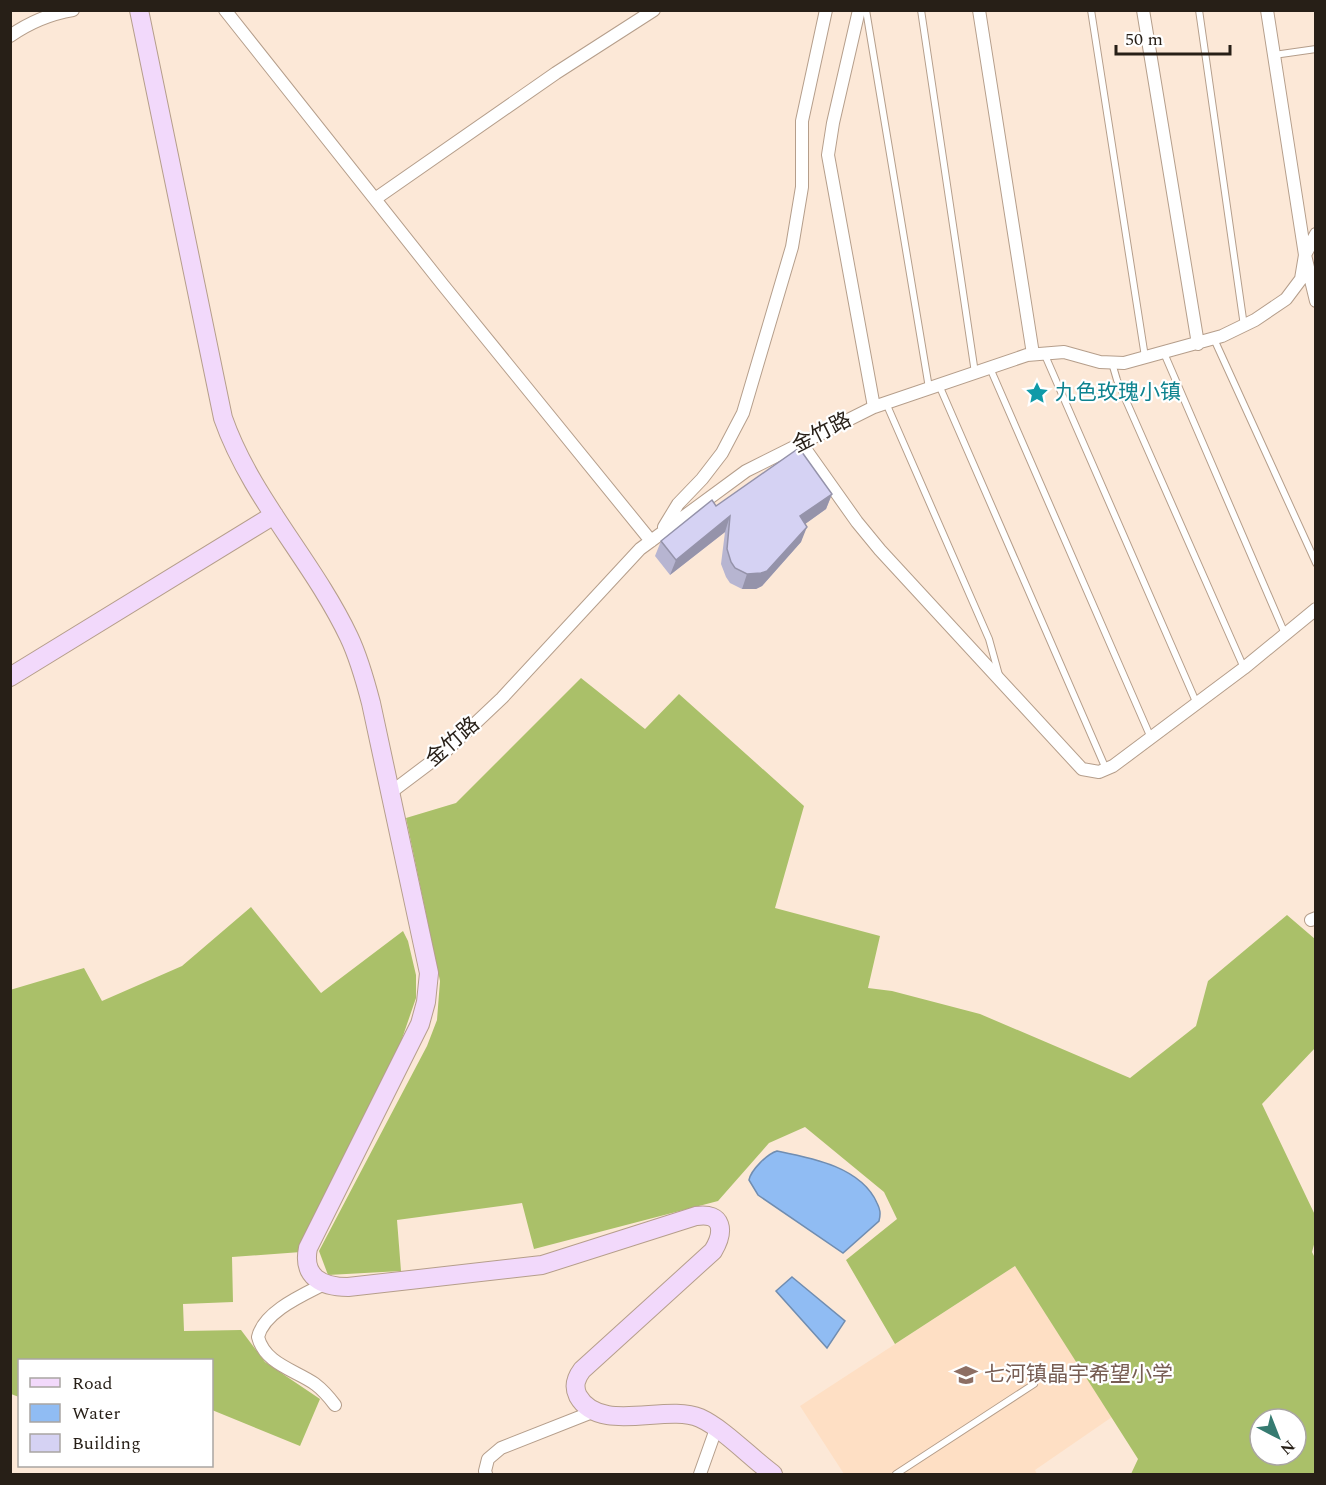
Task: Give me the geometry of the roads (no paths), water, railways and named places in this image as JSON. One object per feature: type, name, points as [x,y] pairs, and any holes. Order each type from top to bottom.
[{"type":"main road","points":[[139,10],[223,418],[238,456],[351,640],[366,681],[429,973],[429,985],[420,1024],[308,1248],[306,1259],[308,1270],[316,1279],[348,1287],[542,1264],[696,1216],[706,1214],[712,1216],[721,1230],[719,1241],[713,1251],[579,1375],[576,1391],[582,1401],[595,1411],[611,1416],[680,1414],[697,1417],[716,1429],[773,1474]]},
{"type":"main road","points":[[10,677],[274,515]]},
{"type":"street","points":[[10,36],[27,25],[52,14],[73,10]]},
{"type":"street","points":[[225,10],[375,199],[655,538],[678,504],[702,479],[722,453],[743,413],[792,247],[802,187],[802,121],[826,10]]},
{"type":"street","points":[[375,199],[556,73],[654,10]]},
{"type":"street","points":[[859,10],[832,123],[828,155],[874,407]]},
{"type":"street","points":[[979,10],[1038,353]]},
{"type":"street","points":[[1143,10],[1198,344]]},
{"type":"street","points":[[1268,10],[1305,255],[1316,301]]},
{"type":"street","name":"金竹路","points":[[390,794],[447,750],[473,726],[585,610],[640,549],[746,471],[874,407],[1038,353],[1064,352],[1112,363],[1124,363],[1214,339],[1244,326],[1276,307],[1294,290],[1301,279],[1305,255],[1316,234]]},
{"type":"street","points":[[801,443],[880,550],[1082,769],[1093,772],[1106,770],[1244,668],[1316,609]]},
{"type":"street","points":[[326,1283],[287,1303],[262,1326],[258,1337],[262,1347],[278,1364],[313,1383],[335,1405]]},
{"type":"street","points":[[486,1474],[488,1459],[501,1448],[595,1411]]},
{"type":"street","points":[[700,1474],[716,1429]]},
{"type":"lane","points":[[866,10],[934,387],[1106,770]]},
{"type":"lane","points":[[921,10],[975,373]]},
{"type":"lane","points":[[1091,10],[1145,358]]},
{"type":"lane","points":[[1199,10],[1244,326]]},
{"type":"lane","points":[[1274,55],[1316,49]]},
{"type":"lane","points":[[1214,339],[1316,563]]},
{"type":"lane","points":[[1038,353],[1197,704]]},
{"type":"lane","points":[[1164,353],[1285,634]]},
{"type":"lane","points":[[1112,363],[1117,380],[1244,668]]},
{"type":"lane","points":[[990,368],[1151,738]]},
{"type":"lane","points":[[886,403],[989,639],[1001,681]]},
{"type":"lane","points":[[896,1474],[1034,1384]]},
{"type":"water","points":[[777,1151],[834,1166],[860,1181],[877,1203],[880,1211],[879,1221],[843,1253],[758,1195],[749,1180],[750,1176],[764,1159]]},
{"type":"water","points":[[792,1277],[845,1321],[827,1348],[776,1291]]},
{"type":"place","name":"九色玫瑰小镇","points":[[1037,393]]},
{"type":"place","name":"七河镇晶宇希望小学","points":[[966,1375]]}]
